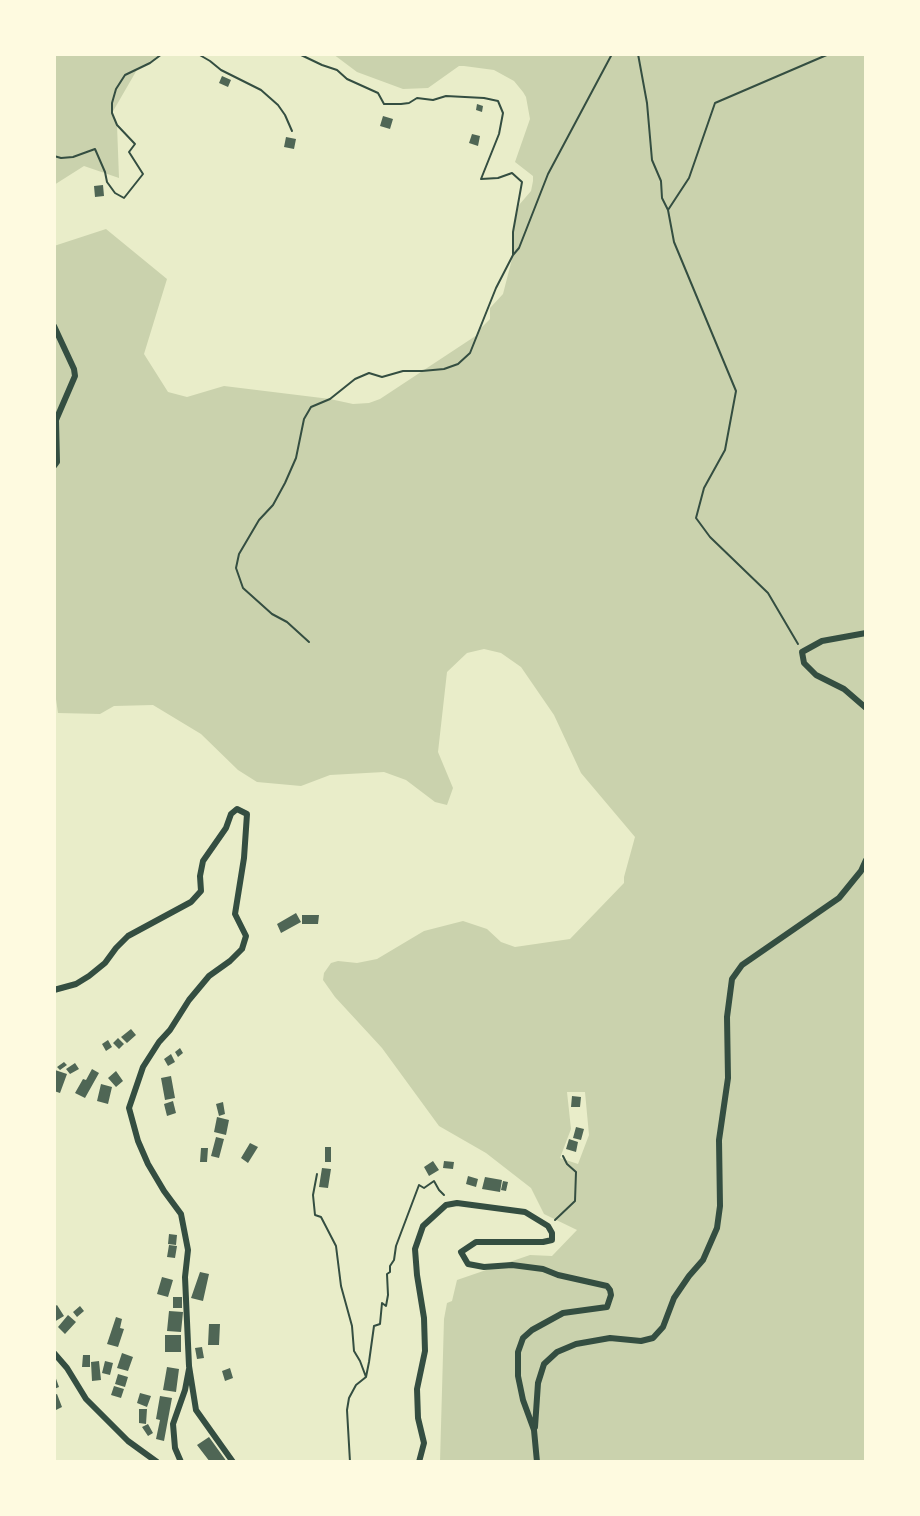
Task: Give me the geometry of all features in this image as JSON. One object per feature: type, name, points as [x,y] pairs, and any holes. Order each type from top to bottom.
[{"type":"street","points":[[54,326],[75,376],[56,420],[57,462],[54,466]]},
{"type":"street","points":[[866,633],[822,640],[802,652],[804,663],[816,675],[844,689],[866,708]]},
{"type":"street","points":[[54,990],[76,984],[89,976],[105,963],[128,936],[191,902],[201,891],[200,876],[203,861],[226,828],[231,814],[237,810],[247,814],[244,858],[235,914],[246,936],[242,949],[209,976],[159,1042],[143,1067],[129,1108],[138,1141],[148,1164],[181,1214],[188,1250],[185,1277],[189,1366],[196,1410],[233,1462]]},
{"type":"street","points":[[537,1462],[534,1430],[538,1383],[544,1364],[557,1352],[576,1344],[610,1338],[642,1341],[653,1338],[663,1327],[674,1298],[703,1260],[717,1228],[720,1206],[719,1140],[728,1078],[727,1017],[732,979],[742,965],[839,898],[861,871],[866,860]]},
{"type":"street","points":[[418,1462],[424,1443],[418,1418],[417,1389],[425,1351],[424,1318],[417,1275],[416,1249],[423,1226],[446,1205],[457,1203],[525,1212],[548,1226],[552,1233],[552,1240],[543,1242],[476,1242],[461,1252],[468,1264],[484,1267],[513,1265],[543,1269],[558,1275],[606,1286],[610,1290],[611,1295],[607,1307],[563,1313],[532,1330],[524,1338],[518,1352],[518,1376],[523,1400],[534,1430]]},
{"type":"street","points":[[54,1353],[67,1368],[86,1399],[128,1441],[157,1462]]},
{"type":"street","points":[[181,1462],[175,1448],[173,1424],[189,1366]]},
{"type":"path","points":[[54,156],[61,158],[73,156],[95,149],[107,182],[115,193],[124,198],[143,174],[129,152],[135,144],[117,125],[112,113],[112,103],[116,89],[125,75],[150,63],[162,54]]},
{"type":"path","points":[[198,54],[221,70],[261,90],[281,110],[292,131]]},
{"type":"path","points":[[299,54],[337,70],[347,79],[378,93],[384,104],[409,103],[417,98],[433,100],[446,96],[498,101],[503,113],[499,134],[481,179],[498,178],[512,173],[522,182],[513,232],[513,255]]},
{"type":"path","points":[[309,642],[243,588],[236,568],[239,554],[259,520],[273,505],[285,483],[296,458],[304,420],[311,407],[330,399],[356,379],[369,373],[382,377],[403,371],[444,369],[458,364],[470,354],[496,288],[519,248],[548,174],[612,54]]},
{"type":"path","points":[[638,54],[647,103],[652,160],[661,181],[662,198],[668,210],[674,242],[736,391],[726,450],[704,488],[696,518],[710,537],[768,593],[802,652]]},
{"type":"path","points":[[668,210],[689,178],[715,103],[829,54]]},
{"type":"path","points":[[548,1226],[575,1201],[576,1172],[567,1164],[563,1156]]},
{"type":"path","points":[[317,1174],[313,1195],[315,1215],[321,1217],[336,1246],[341,1286],[352,1326],[354,1351],[366,1377]]},
{"type":"path","points":[[350,1462],[347,1410],[349,1398],[356,1385],[366,1377],[374,1326],[380,1324],[382,1303],[386,1306],[387,1274],[390,1272],[396,1246],[418,1185],[424,1188],[434,1181],[438,1190],[457,1203]]},
{"type":"green space","points":[[54,54],[162,54],[138,68],[112,113],[117,125],[119,178],[84,166],[54,185]]},
{"type":"green space","points":[[333,54],[866,54],[866,1462],[440,1462],[444,1319],[447,1303],[452,1301],[457,1280],[530,1255],[552,1256],[577,1230],[544,1214],[531,1188],[486,1153],[439,1126],[382,1048],[335,997],[323,980],[324,973],[331,963],[338,961],[357,963],[377,959],[424,931],[463,921],[487,929],[501,942],[515,947],[570,939],[624,883],[635,837],[581,773],[554,715],[521,667],[501,653],[484,649],[467,653],[447,672],[438,752],[453,788],[447,805],[435,802],[406,780],[384,772],[330,775],[301,786],[257,782],[238,770],[201,734],[153,705],[114,706],[100,714],[58,713],[54,685],[54,246],[106,229],[167,279],[144,354],[168,392],[187,397],[224,386],[353,404],[369,403],[380,399],[477,335],[490,319],[490,308],[503,294],[513,255],[513,232],[519,205],[531,191],[533,181],[533,176],[515,162],[530,119],[523,92],[514,81],[494,70],[464,66],[459,66],[428,88],[403,89],[357,72]],"holes":[[[567,1092],[585,1092],[589,1135],[578,1164],[560,1158],[571,1129]]]},
{"type":"building","points":[[222,76],[231,80],[228,87],[219,83]]},
{"type":"building","points":[[477,104],[483,106],[482,112],[476,110]]},
{"type":"building","points":[[383,116],[393,119],[390,129],[380,126]]},
{"type":"building","points":[[472,134],[480,136],[478,146],[469,143]]},
{"type":"building","points":[[286,137],[296,139],[294,149],[284,147]]},
{"type":"building","points":[[103,185],[104,196],[95,197],[94,186]]},
{"type":"building","points":[[296,913],[301,922],[281,933],[277,924]]},
{"type":"building","points":[[302,915],[319,915],[318,924],[302,924]]},
{"type":"building","points":[[131,1029],[136,1035],[127,1043],[121,1037]]},
{"type":"building","points":[[118,1038],[124,1044],[119,1049],[113,1043]]},
{"type":"building","points":[[108,1040],[112,1047],[106,1051],[102,1044]]},
{"type":"building","points":[[180,1048],[183,1053],[178,1057],[175,1052]]},
{"type":"building","points":[[171,1054],[175,1062],[168,1066],[164,1059]]},
{"type":"building","points":[[64,1062],[67,1065],[60,1070],[57,1067]]},
{"type":"building","points":[[75,1063],[79,1069],[70,1074],[66,1069]]},
{"type":"building","points":[[92,1069],[99,1073],[85,1098],[75,1093]]},
{"type":"building","points":[[55,1070],[67,1074],[60,1093],[54,1091]]},
{"type":"building","points":[[116,1071],[123,1081],[116,1087],[108,1078]]},
{"type":"building","points":[[171,1076],[175,1098],[165,1100],[161,1078]]},
{"type":"building","points":[[101,1084],[112,1087],[108,1104],[97,1101]]},
{"type":"building","points":[[572,1096],[581,1097],[580,1107],[571,1107]]},
{"type":"building","points":[[173,1101],[176,1113],[167,1116],[164,1104]]},
{"type":"building","points":[[223,1102],[225,1114],[219,1116],[216,1104]]},
{"type":"building","points":[[217,1117],[229,1120],[226,1135],[214,1132]]},
{"type":"building","points":[[576,1127],[584,1129],[581,1140],[573,1138]]},
{"type":"building","points":[[216,1137],[224,1139],[219,1158],[211,1156]]},
{"type":"building","points":[[569,1139],[578,1142],[576,1152],[566,1149]]},
{"type":"building","points":[[250,1143],[258,1147],[248,1163],[241,1158]]},
{"type":"building","points":[[325,1147],[331,1147],[331,1162],[325,1162]]},
{"type":"building","points":[[201,1148],[208,1148],[207,1162],[200,1162]]},
{"type":"building","points":[[433,1161],[439,1170],[429,1176],[424,1167]]},
{"type":"building","points":[[444,1161],[454,1162],[453,1169],[443,1168]]},
{"type":"building","points":[[322,1168],[331,1169],[328,1188],[319,1187]]},
{"type":"building","points":[[468,1176],[478,1179],[476,1187],[466,1184]]},
{"type":"building","points":[[485,1177],[502,1180],[500,1192],[482,1189]]},
{"type":"building","points":[[503,1181],[508,1182],[506,1191],[501,1190]]},
{"type":"building","points":[[169,1234],[177,1235],[176,1245],[168,1244]]},
{"type":"building","points":[[169,1245],[177,1246],[175,1258],[167,1257]]},
{"type":"building","points":[[200,1272],[209,1274],[203,1301],[191,1298]]},
{"type":"building","points":[[162,1277],[173,1280],[168,1297],[157,1294]]},
{"type":"building","points":[[173,1297],[182,1297],[182,1308],[173,1308]]},
{"type":"building","points":[[57,1305],[64,1316],[54,1322],[54,1307]]},
{"type":"building","points":[[80,1306],[84,1311],[77,1317],[73,1312]]},
{"type":"building","points":[[169,1311],[183,1312],[181,1332],[167,1331]]},
{"type":"building","points":[[68,1315],[76,1322],[65,1334],[58,1327]]},
{"type":"building","points":[[116,1317],[122,1319],[120,1328],[124,1329],[118,1347],[107,1344]]},
{"type":"building","points":[[209,1324],[220,1324],[219,1345],[208,1345]]},
{"type":"building","points":[[165,1335],[181,1335],[181,1352],[165,1352]]},
{"type":"building","points":[[202,1347],[204,1358],[197,1359],[195,1348]]},
{"type":"building","points":[[122,1353],[133,1357],[128,1371],[117,1368]]},
{"type":"building","points":[[83,1355],[90,1355],[90,1367],[82,1367]]},
{"type":"building","points":[[99,1361],[101,1380],[92,1381],[91,1362]]},
{"type":"building","points":[[105,1361],[113,1363],[110,1375],[102,1373]]},
{"type":"building","points":[[167,1367],[179,1369],[176,1392],[163,1390]]},
{"type":"building","points":[[230,1368],[233,1378],[225,1381],[222,1371]]},
{"type":"building","points":[[54,1373],[59,1387],[54,1389]]},
{"type":"building","points":[[118,1374],[128,1377],[125,1387],[115,1384]]},
{"type":"building","points":[[114,1386],[124,1389],[121,1398],[111,1395]]},
{"type":"building","points":[[140,1393],[151,1396],[147,1407],[137,1403]]},
{"type":"building","points":[[57,1394],[62,1407],[54,1411],[54,1395]]},
{"type":"building","points":[[160,1396],[172,1398],[164,1441],[156,1439],[160,1420],[156,1419]]},
{"type":"building","points":[[139,1409],[147,1409],[146,1424],[139,1423]]},
{"type":"building","points":[[148,1424],[153,1433],[148,1436],[142,1427]]},
{"type":"building","points":[[209,1437],[227,1462],[210,1462],[197,1445]]}]
